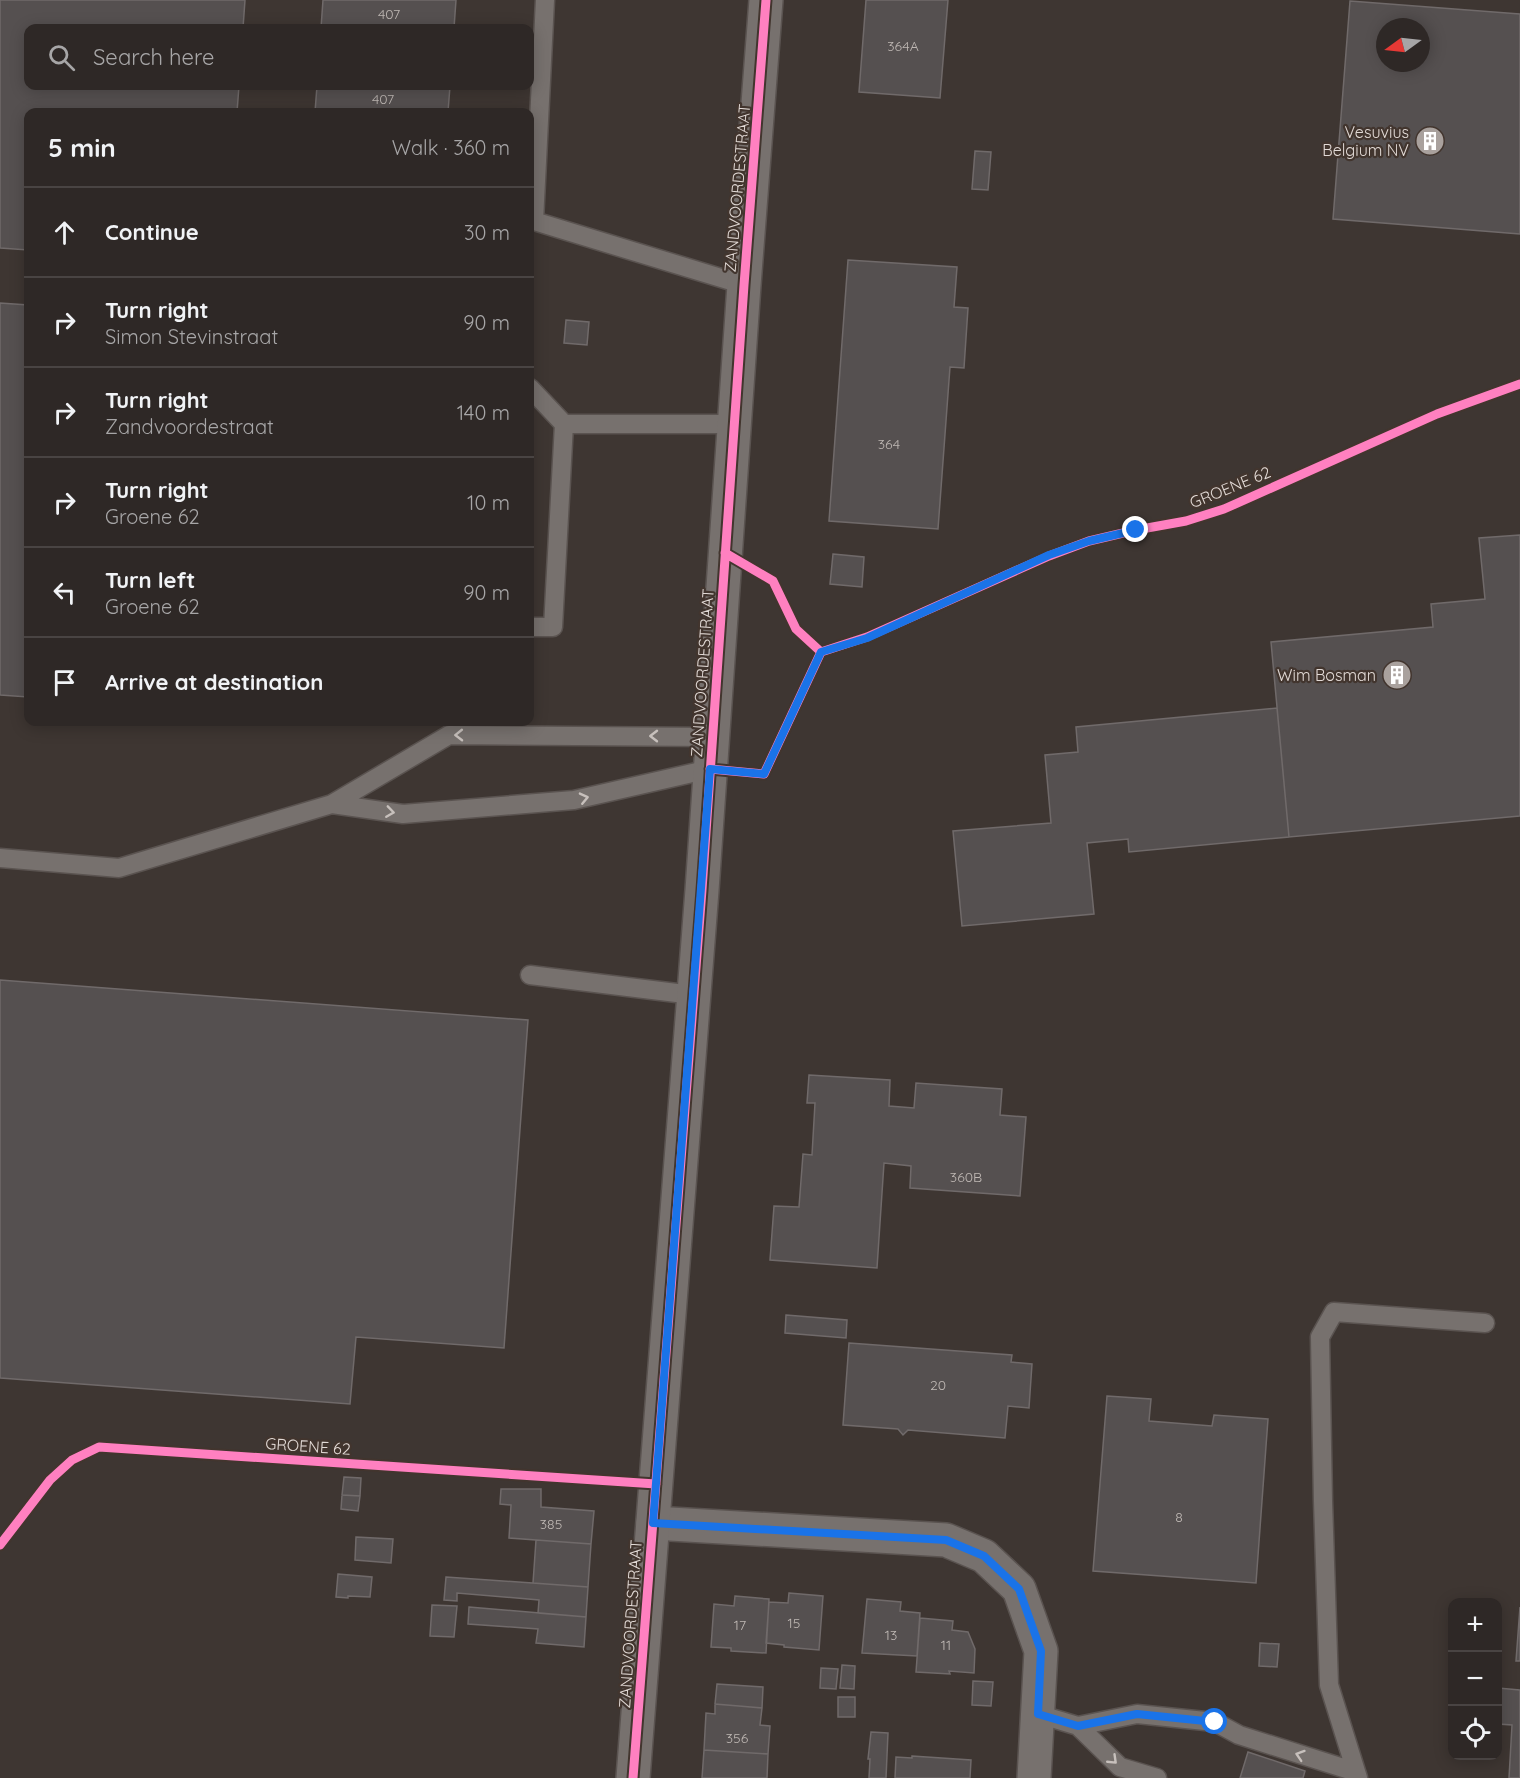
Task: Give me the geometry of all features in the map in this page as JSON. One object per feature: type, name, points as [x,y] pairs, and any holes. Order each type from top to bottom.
[{"type":"main road","name":"ZANDVOORDESTRAAT","points":[[633,1778],[766,0]]},
{"type":"main road","points":[[653,1523],[946,1540],[984,1556],[1019,1589],[1041,1651],[1034,1778]]},
{"type":"lane","points":[[545,0],[534,221],[744,285]]},
{"type":"lane","points":[[534,392],[564,424],[553,627],[534,627]]},
{"type":"lane","points":[[564,424],[735,424]]},
{"type":"lane","points":[[0,858],[119,868],[332,804],[449,735],[712,736]]},
{"type":"lane","points":[[332,804],[403,814],[574,800],[710,769]]},
{"type":"lane","points":[[530,975],[693,995]]},
{"type":"lane","points":[[1357,1775],[1329,1685],[1320,1337],[1334,1312],[1485,1323]]},
{"type":"lane","points":[[1038,1714],[1078,1726],[1120,1767],[1157,1778]]},
{"type":"lane","points":[[1078,1726],[1137,1714],[1215,1722],[1239,1735],[1357,1775]]},
{"type":"building","points":[[0,0],[245,0],[243,24],[24,24],[24,90],[239,90],[237,108],[24,108],[24,250],[0,248]]},
{"type":"building","points":[[323,0],[456,0],[454,24],[321,24]]},
{"type":"building","points":[[866,0],[948,0],[940,98],[859,92]]},
{"type":"building","name":"Vesuvius Belgium NV","points":[[1350,1],[1520,14],[1520,234],[1333,219]]},
{"type":"building","points":[[317,90],[450,90],[448,108],[315,108]]},
{"type":"building","points":[[975,151],[991,152],[988,190],[972,189]]},
{"type":"building","points":[[848,260],[957,267],[954,307],[968,308],[964,368],[950,367],[938,529],[829,521]]},
{"type":"building","points":[[0,303],[24,305],[24,697],[0,695]]},
{"type":"building","points":[[566,320],[589,322],[587,345],[564,343]]},
{"type":"building","name":"Wim Bosman","points":[[1520,535],[1520,816],[1289,837],[1271,642],[1433,627],[1431,604],[1485,599],[1479,538]]},
{"type":"building","points":[[833,554],[864,557],[862,587],[830,584]]},
{"type":"building","points":[[1277,708],[1289,837],[1129,852],[1128,839],[1087,843],[1094,914],[962,926],[953,831],[1051,823],[1045,755],[1078,752],[1076,727]]},
{"type":"building","points":[[0,980],[528,1020],[504,1348],[356,1337],[350,1404],[0,1378]]},
{"type":"building","points":[[809,1075],[890,1080],[889,1106],[914,1108],[916,1083],[1002,1089],[1000,1115],[1026,1117],[1020,1196],[910,1188],[911,1166],[884,1163],[877,1268],[770,1260],[774,1206],[799,1207],[803,1154],[812,1155],[815,1103],[807,1103]]},
{"type":"building","points":[[786,1315],[847,1320],[846,1338],[785,1333]]},
{"type":"building","points":[[849,1343],[1012,1355],[1011,1362],[1032,1364],[1029,1408],[1008,1406],[1005,1438],[908,1430],[903,1435],[898,1429],[843,1425]]},
{"type":"building","points":[[1107,1396],[1151,1399],[1149,1421],[1212,1426],[1214,1415],[1268,1419],[1256,1583],[1093,1571]]},
{"type":"building","points":[[344,1477],[361,1478],[360,1496],[342,1495]]},
{"type":"building","points":[[501,1489],[541,1489],[541,1507],[594,1511],[591,1544],[509,1538],[511,1505],[500,1504]]},
{"type":"building","points":[[342,1495],[360,1496],[358,1511],[341,1509]]},
{"type":"building","points":[[356,1537],[393,1539],[391,1563],[355,1560]]},
{"type":"building","points":[[536,1540],[591,1544],[588,1587],[533,1583]]},
{"type":"building","points":[[338,1574],[372,1577],[370,1597],[336,1597]]},
{"type":"building","points":[[446,1577],[588,1587],[586,1617],[538,1613],[539,1600],[457,1593],[457,1601],[444,1600]]},
{"type":"building","points":[[789,1593],[823,1596],[819,1650],[766,1643],[769,1602],[788,1603]]},
{"type":"building","points":[[735,1596],[769,1599],[766,1653],[731,1651],[731,1648],[711,1647],[714,1604],[734,1606]]},
{"type":"building","points":[[867,1599],[901,1602],[900,1611],[920,1613],[917,1656],[862,1653]]},
{"type":"building","points":[[432,1605],[457,1606],[454,1637],[430,1636]]},
{"type":"building","points":[[469,1607],[586,1617],[584,1647],[536,1643],[538,1629],[468,1624]]},
{"type":"building","points":[[1520,1607],[1520,1661],[1516,1661]]},
{"type":"building","points":[[920,1618],[953,1621],[952,1630],[968,1632],[975,1649],[974,1673],[916,1672]]},
{"type":"building","points":[[1260,1643],[1279,1644],[1277,1667],[1259,1666]]},
{"type":"building","points":[[842,1665],[855,1666],[854,1689],[840,1688]]},
{"type":"building","points":[[821,1668],[838,1669],[836,1689],[820,1688]]},
{"type":"building","points":[[973,1681],[993,1682],[991,1706],[972,1705]]},
{"type":"building","points":[[717,1684],[763,1687],[762,1708],[715,1704]]},
{"type":"building","points":[[1502,1688],[1520,1690],[1520,1778],[1509,1778],[1512,1725],[1502,1724]]},
{"type":"building","points":[[838,1697],[855,1697],[855,1717],[838,1717]]},
{"type":"building","points":[[715,1704],[762,1708],[760,1725],[770,1726],[768,1754],[704,1750],[706,1713],[715,1714]]},
{"type":"building","points":[[871,1732],[888,1733],[886,1778],[869,1778],[870,1759],[868,1759]]},
{"type":"building","points":[[704,1750],[768,1754],[767,1778],[702,1778]]},
{"type":"building","points":[[1248,1752],[1305,1771],[1303,1778],[1240,1778]]},
{"type":"building","points":[[912,1756],[971,1760],[970,1778],[895,1778],[896,1757],[912,1758]]},
{"type":"cycle path","points":[[633,1778],[702,890],[766,0]]},
{"type":"cycle path","name":"GROENE 62","points":[[710,769],[764,774],[821,652],[867,637],[1049,556],[1089,541],[1186,521],[1224,509],[1437,414],[1520,384]]},
{"type":"cycle path","points":[[725,553],[773,581],[796,629],[821,652]]},
{"type":"cycle path","name":"GROENE 62","points":[[0,1545],[50,1480],[72,1460],[99,1447],[656,1484]]},
{"type":"place","name":"Vesuvius Belgium NV","points":[[1430,141]]},
{"type":"place","name":"Wim Bosman","points":[[1397,675]]},
{"type":"route","points":[[1136,530],[1089,541],[1049,555],[867,638],[821,652],[764,774],[710,769],[653,1523],[946,1540],[984,1556],[1019,1589],[1041,1651],[1038,1714],[1078,1726],[1137,1714],[1215,1722]]}]
